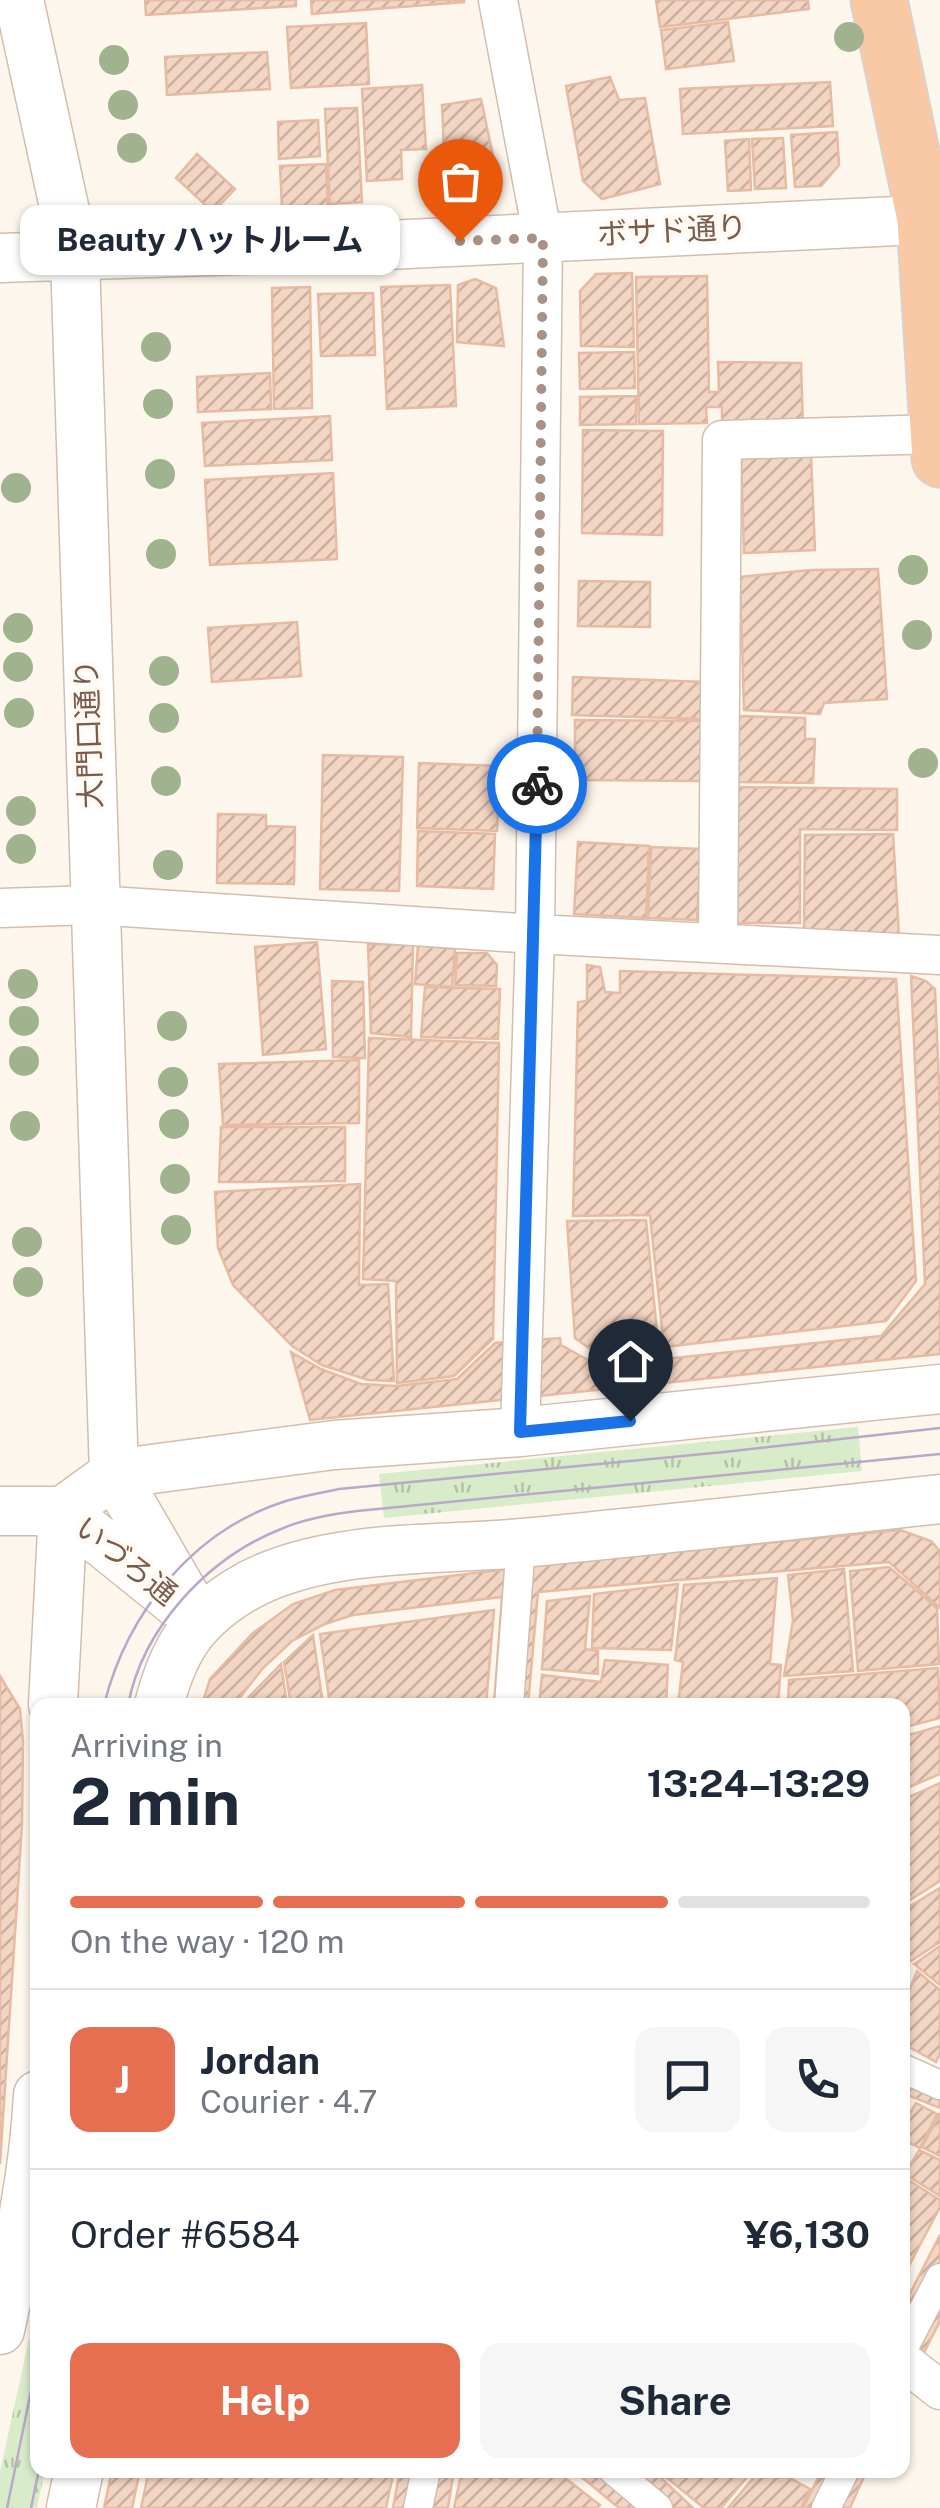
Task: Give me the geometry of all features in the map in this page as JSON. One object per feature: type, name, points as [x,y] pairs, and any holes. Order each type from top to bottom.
[{"type":"highway","points":[[879,0],[932,219],[939,446]]},
{"type":"street","name":"大門口通り","points":[[19,0],[75,257],[114,1474]]},
{"type":"street","points":[[498,0],[543,238],[535,934],[520,1432]]},
{"type":"street","name":"ボサド通り","points":[[0,258],[932,219]]},
{"type":"street","points":[[718,942],[722,440],[939,446]]},
{"type":"street","points":[[0,908],[94,906],[940,955]]},
{"type":"street","name":"いづろ通","points":[[940,1390],[520,1432],[334,1446],[114,1474],[64,1511],[199,1620],[241,1590],[290,1568],[346,1556],[521,1543],[940,1499]]},
{"type":"street","points":[[114,1474],[199,1620],[179,1645],[161,1698]]},
{"type":"street","points":[[0,1511],[64,1511],[53,1698]]},
{"type":"street","points":[[510,1698],[521,1543]]},
{"type":"street","points":[[910,2072],[940,2085]]},
{"type":"street","points":[[0,2330],[30,2171]]},
{"type":"street","points":[[910,2336],[940,2278]]},
{"type":"street","points":[[910,2366],[940,2390]]},
{"type":"street","points":[[70,2508],[76,2478]]},
{"type":"street","points":[[418,2508],[424,2478]]},
{"type":"street","points":[[622,2478],[658,2508]]},
{"type":"street","points":[[826,2508],[841,2478]]},
{"type":"green space","points":[[858,1427],[862,1471],[384,1518],[379,1474]]},
{"type":"green space","points":[[29,2339],[30,2478],[43,2478],[37,2508],[0,2508],[0,2472]]},
{"type":"building","points":[[145,0],[296,0],[296,6],[146,15]]},
{"type":"building","points":[[311,0],[464,0],[464,2],[312,14]]},
{"type":"building","points":[[656,0],[808,0],[809,9],[660,27]]},
{"type":"building","points":[[728,22],[734,61],[666,69],[661,30]]},
{"type":"building","points":[[366,23],[369,84],[291,88],[287,27]]},
{"type":"building","points":[[267,52],[270,89],[167,95],[165,57]]},
{"type":"building","points":[[610,77],[619,100],[645,98],[660,184],[602,199],[583,181],[566,86]]},
{"type":"building","points":[[830,82],[833,126],[683,134],[680,89]]},
{"type":"building","points":[[422,85],[426,149],[401,150],[402,179],[367,181],[362,89]]},
{"type":"building","points":[[481,99],[500,189],[482,189],[483,197],[446,198],[442,105]]},
{"type":"building","points":[[357,108],[362,202],[330,204],[325,109]]},
{"type":"building","points":[[318,120],[320,156],[279,159],[278,122]]},
{"type":"building","points":[[837,132],[839,165],[821,186],[795,187],[791,135]]},
{"type":"building","points":[[783,138],[786,188],[755,189],[752,139]]},
{"type":"building","points":[[749,139],[751,190],[728,191],[725,141]]},
{"type":"building","points":[[197,154],[235,189],[213,212],[176,178]]},
{"type":"building","points":[[326,164],[328,207],[282,208],[280,166]]},
{"type":"building","points":[[632,273],[634,347],[581,346],[580,291],[596,274]]},
{"type":"building","points":[[707,276],[709,392],[719,392],[718,362],[801,363],[803,427],[722,429],[722,407],[706,407],[707,423],[639,424],[636,277]]},
{"type":"building","points":[[475,279],[496,288],[504,346],[457,342],[458,285]]},
{"type":"building","points":[[450,285],[456,406],[387,409],[381,287]]},
{"type":"building","points":[[310,287],[312,408],[274,409],[272,288]]},
{"type":"building","points":[[373,293],[375,355],[321,356],[318,294]]},
{"type":"building","points":[[634,352],[635,388],[580,389],[579,353]]},
{"type":"building","points":[[270,373],[271,409],[198,412],[197,377]]},
{"type":"building","points":[[636,396],[636,424],[580,425],[580,397]]},
{"type":"building","points":[[330,416],[332,460],[205,466],[202,423]]},
{"type":"building","points":[[583,430],[663,431],[662,535],[582,533]]},
{"type":"building","points":[[811,455],[815,550],[744,553],[741,457]]},
{"type":"building","points":[[333,473],[337,559],[210,565],[205,480]]},
{"type":"building","points":[[878,569],[887,699],[824,703],[820,714],[744,710],[740,577]]},
{"type":"building","points":[[579,581],[650,582],[650,627],[578,626]]},
{"type":"building","points":[[297,622],[301,676],[212,682],[208,628]]},
{"type":"building","points":[[573,677],[705,682],[704,719],[572,715]]},
{"type":"building","points":[[742,716],[805,718],[805,739],[815,739],[813,783],[735,782],[736,722]]},
{"type":"building","points":[[575,720],[702,721],[701,781],[575,780]]},
{"type":"building","points":[[323,755],[403,757],[399,891],[320,889]]},
{"type":"building","points":[[419,763],[500,766],[497,831],[417,828]]},
{"type":"building","points":[[733,787],[897,789],[897,830],[800,829],[800,923],[732,923]]},
{"type":"building","points":[[218,814],[266,815],[266,826],[295,827],[294,884],[217,883]]},
{"type":"building","points":[[418,831],[495,834],[493,889],[417,886]]},
{"type":"building","points":[[893,834],[899,936],[804,929],[805,835]]},
{"type":"building","points":[[578,842],[649,846],[646,918],[574,914]]},
{"type":"building","points":[[651,847],[701,849],[697,920],[648,918]]},
{"type":"building","points":[[317,942],[326,1049],[263,1055],[255,947]]},
{"type":"building","points":[[368,944],[413,945],[411,1037],[371,1033]]},
{"type":"building","points":[[418,945],[455,949],[452,987],[415,984]]},
{"type":"building","points":[[457,953],[487,953],[497,965],[496,986],[455,985]]},
{"type":"building","points":[[587,965],[600,967],[605,992],[620,993],[620,971],[896,979],[916,1281],[886,1321],[664,1347],[650,1215],[573,1216],[578,1002],[587,1001]]},
{"type":"building","points":[[911,976],[935,989],[940,1108],[940,1354],[310,1420],[291,1352],[361,1384],[397,1386],[457,1379],[495,1343],[560,1338],[561,1345],[599,1366],[881,1336],[925,1284]]},
{"type":"building","points":[[332,981],[363,982],[365,1058],[333,1057]]},
{"type":"building","points":[[425,987],[500,989],[498,1039],[421,1037]]},
{"type":"building","points":[[369,1038],[499,1043],[493,1339],[454,1376],[397,1383],[396,1281],[363,1279]]},
{"type":"building","points":[[359,1060],[359,1123],[223,1125],[219,1064]]},
{"type":"building","points":[[221,1127],[345,1127],[345,1181],[219,1182]]},
{"type":"building","points":[[360,1184],[359,1285],[388,1284],[394,1381],[368,1380],[322,1365],[292,1346],[233,1285],[218,1248],[215,1192]]},
{"type":"building","points":[[646,1220],[659,1352],[600,1356],[575,1338],[567,1221]]},
{"type":"building","points":[[900,1530],[931,1541],[940,1551],[940,1608],[889,1562],[538,1592],[529,1698],[495,1698],[502,1597],[353,1615],[325,1624],[292,1641],[263,1668],[239,1698],[204,1698],[210,1679],[253,1633],[293,1604],[335,1590],[541,1565]]},
{"type":"building","points":[[889,1567],[937,1608],[939,1664],[858,1671],[850,1571]]},
{"type":"building","points":[[844,1569],[853,1671],[784,1676],[793,1620],[788,1575]]},
{"type":"building","points":[[777,1578],[770,1664],[781,1665],[779,1698],[679,1698],[683,1662],[675,1660],[684,1585]]},
{"type":"building","points":[[678,1584],[671,1650],[592,1648],[594,1594]]},
{"type":"building","points":[[590,1596],[585,1649],[598,1651],[598,1674],[542,1669],[547,1601]]},
{"type":"building","points":[[494,1610],[487,1698],[329,1698],[320,1634]]},
{"type":"building","points":[[313,1635],[322,1698],[290,1698],[284,1662]]},
{"type":"building","points":[[605,1660],[668,1665],[666,1698],[540,1698],[542,1675],[601,1682]]},
{"type":"building","points":[[281,1664],[286,1698],[248,1698]]},
{"type":"building","points":[[938,1668],[940,1718],[910,1726],[910,1698],[788,1698],[789,1680]]},
{"type":"building","points":[[0,1676],[20,1709],[23,1741],[22,1825],[0,2164]]},
{"type":"building","points":[[940,1726],[940,1774],[910,1787],[910,1735]]},
{"type":"building","points":[[940,1783],[940,1881],[910,1900],[910,1796]]},
{"type":"building","points":[[940,1888],[940,1942],[911,1961],[910,1960],[910,1906]]},
{"type":"building","points":[[940,1946],[940,1985],[914,1964]]},
{"type":"building","points":[[917,1971],[940,1990],[940,2054],[936,2062],[910,2047],[910,1988]]},
{"type":"building","points":[[910,2058],[940,2070],[940,2108],[910,2096]]},
{"type":"building","points":[[916,2103],[937,2114],[920,2148],[910,2143],[910,2113]]},
{"type":"building","points":[[940,2113],[940,2156],[922,2147]]},
{"type":"building","points":[[919,2150],[940,2160],[940,2196],[910,2177],[910,2165]]},
{"type":"building","points":[[910,2181],[940,2200],[910,2264]]},
{"type":"building","points":[[940,2235],[940,2321],[910,2380],[910,2293]]},
{"type":"building","points":[[110,2478],[138,2478],[132,2508],[104,2508]]},
{"type":"building","points":[[147,2478],[392,2478],[386,2508],[141,2508]]},
{"type":"building","points":[[399,2478],[453,2478],[448,2508],[393,2508]]},
{"type":"building","points":[[460,2478],[565,2478],[600,2505],[597,2508],[454,2508]]},
{"type":"building","points":[[583,2478],[661,2478],[693,2508],[619,2508]]},
{"type":"building","points":[[667,2478],[746,2478],[721,2508],[704,2508]]},
{"type":"building","points":[[753,2478],[790,2478],[810,2489],[801,2508],[728,2508]]},
{"type":"building","points":[[818,2478],[863,2478],[850,2508],[803,2508]]},
{"type":"tram line","points":[[106,1698],[129,1638],[169,1579],[222,1532],[252,1514],[286,1501],[339,1489],[940,1428]]},
{"type":"tram line","points":[[130,1698],[148,1649],[164,1623],[204,1577],[254,1542],[299,1522],[357,1511],[940,1454]]},
{"type":"tram line","points":[[7,2508],[30,2396]]},
{"type":"tram line","points":[[31,2508],[37,2478]]},
{"type":"way so far","points":[[460,241],[543,238],[537,784]]},
{"type":"place","name":"Beauty ハットルーム","points":[[460,241]]},
{"type":"route","points":[[537,784],[520,1432],[630,1421]]}]
